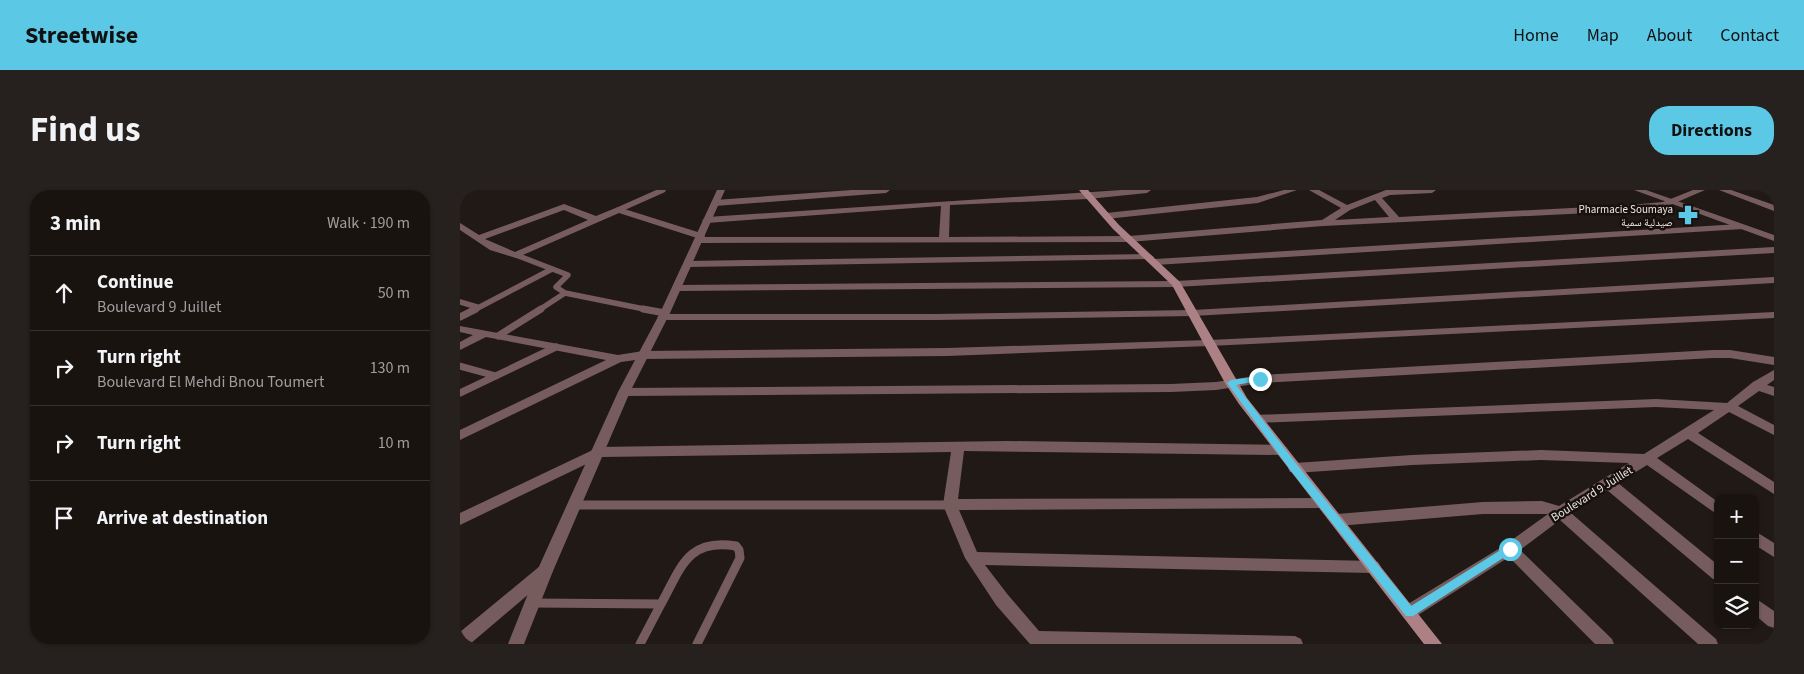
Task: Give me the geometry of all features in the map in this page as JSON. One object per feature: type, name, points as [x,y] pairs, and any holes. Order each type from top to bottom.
[{"type":"main road","points":[[1086,193],[1106,216],[1176,284],[1231,383],[1256,419],[1434,644]]},
{"type":"street","points":[[516,644],[545,571],[624,392],[677,288],[721,190]]},
{"type":"street","points":[[715,203],[886,190]]},
{"type":"street","points":[[708,220],[1147,190]]},
{"type":"street","points":[[1106,216],[1258,200],[1293,190]]},
{"type":"street","points":[[1313,190],[1347,208]]},
{"type":"street","points":[[1323,223],[1347,208],[1392,191],[1432,190]]},
{"type":"street","points":[[1638,190],[1774,238]]},
{"type":"street","points":[[460,226],[477,239],[508,254],[516,255],[618,210],[700,238],[1129,239],[1323,223],[1604,210],[1670,202],[1701,190]]},
{"type":"street","points":[[1723,190],[1774,208]]},
{"type":"street","points":[[1377,198],[1396,219]]},
{"type":"street","points":[[944,239],[946,203]]},
{"type":"street","points":[[477,239],[558,208],[568,207],[597,220]]},
{"type":"street","points":[[688,264],[1152,260],[1740,227]]},
{"type":"street","points":[[677,288],[1176,284],[1774,250]]},
{"type":"street","points":[[664,315],[935,317],[1193,313],[1774,280]]},
{"type":"street","points":[[460,435],[618,359],[643,355],[947,352],[1209,343],[1774,315]]},
{"type":"street","points":[[460,329],[618,359]]},
{"type":"street","points":[[460,346],[486,333]]},
{"type":"street","points":[[624,392],[1171,388],[1216,386],[1260,379],[1713,354],[1730,354],[1774,361]]},
{"type":"street","name":"Boulevard 9 Juillet","points":[[1409,612],[1510,549],[1560,512],[1729,407],[1774,374]]},
{"type":"street","points":[[1758,385],[1774,392]]},
{"type":"street","points":[[1256,419],[1656,403],[1729,407],[1774,430]]},
{"type":"street","points":[[1688,432],[1774,490]]},
{"type":"street","points":[[460,519],[599,452],[1008,446],[1281,450]]},
{"type":"street","points":[[958,448],[950,505],[972,558],[1002,600],[1037,641],[1295,644]]},
{"type":"street","points":[[1294,468],[1412,460],[1563,455],[1648,459],[1714,507]]},
{"type":"street","points":[[1608,483],[1714,571]]},
{"type":"street","points":[[950,505],[1322,503]]},
{"type":"street","points":[[1337,520],[1483,508],[1542,507],[1560,512],[1710,644]]},
{"type":"street","points":[[1758,539],[1774,551]]},
{"type":"street","points":[[1510,549],[1606,644]]},
{"type":"street","points":[[972,558],[1373,567]]},
{"type":"street","points":[[460,642],[545,571]]},
{"type":"street","points":[[1759,608],[1774,621]]},
{"type":"lane","points":[[618,210],[663,190]]},
{"type":"lane","points":[[516,255],[568,275],[556,287],[565,293],[664,315]]},
{"type":"lane","points":[[460,317],[552,269]]},
{"type":"lane","points":[[498,336],[565,293]]},
{"type":"lane","points":[[460,302],[477,307]]},
{"type":"lane","points":[[460,393],[556,347]]},
{"type":"lane","points":[[460,366],[496,376]]},
{"type":"lane","points":[[574,505],[950,505]]},
{"type":"lane","points":[[640,644],[690,554],[701,547],[722,544],[736,546],[739,550],[740,558],[697,644]]},
{"type":"lane","points":[[532,603],[661,604]]},
{"type":"place","name":"Pharmacie Soumaya صيدلية سمية","points":[[1688,215]]},
{"type":"route","points":[[1260,379],[1231,383],[1294,468],[1409,612],[1510,549]]}]
